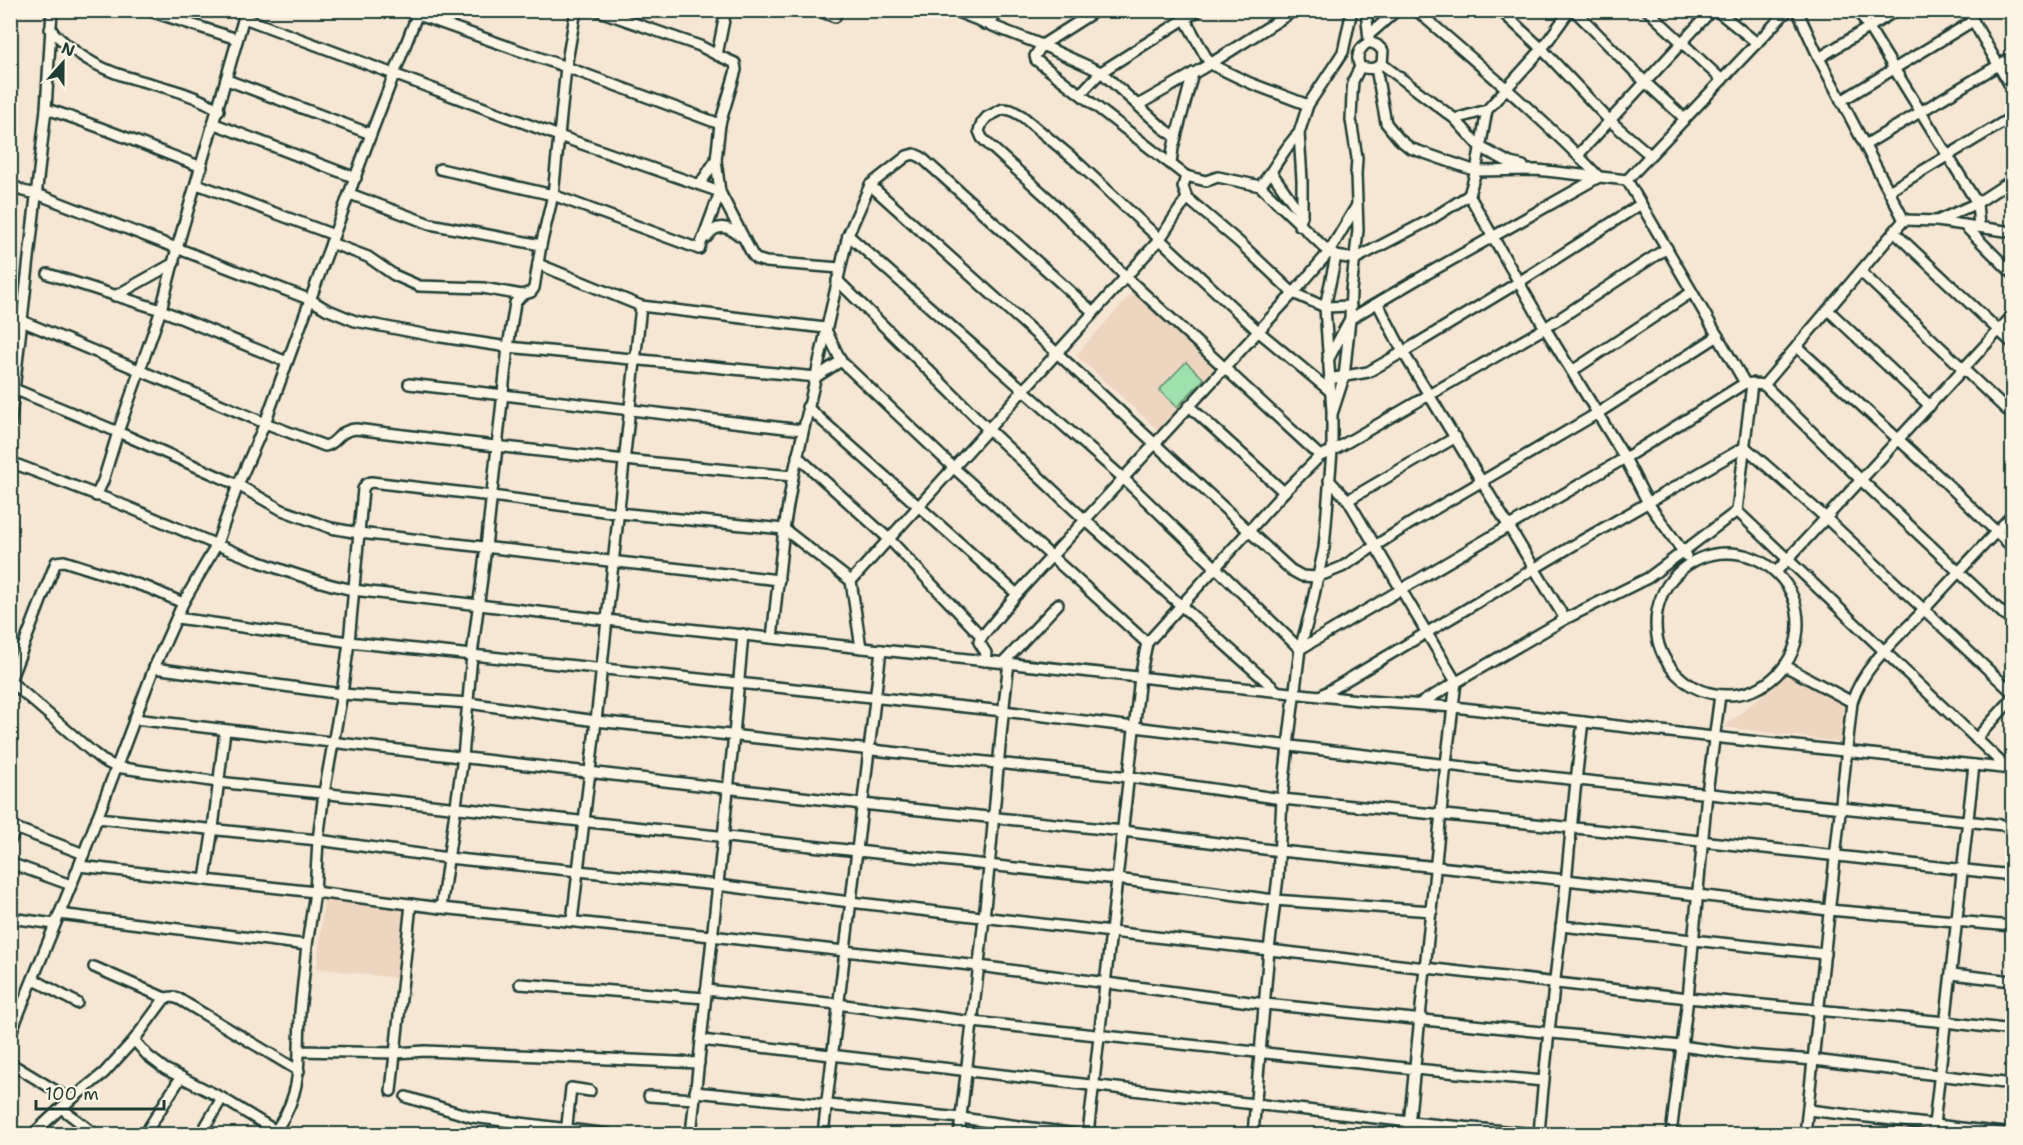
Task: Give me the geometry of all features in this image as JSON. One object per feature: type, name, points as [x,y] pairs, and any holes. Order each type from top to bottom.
[{"type":"street","points":[[10,425],[46,109],[52,10]]},
{"type":"street","points":[[147,10],[237,39]]},
{"type":"street","points":[[404,10],[418,13],[720,124]]},
{"type":"street","points":[[197,184],[333,239],[368,257],[394,275],[419,286],[483,288],[522,295],[531,292],[534,288],[553,195],[566,67],[576,10]]},
{"type":"street","points":[[596,10],[700,46],[735,63],[736,70],[720,124],[716,160],[720,192],[752,254]]},
{"type":"street","points":[[717,55],[726,10]]},
{"type":"street","points":[[817,10],[835,17]]},
{"type":"street","points":[[952,10],[1042,45],[1101,72],[1176,137]]},
{"type":"street","points":[[984,24],[1003,10]]},
{"type":"street","points":[[1097,10],[1042,45],[1035,56],[1036,60],[1186,176],[1206,180],[1218,177],[1260,186],[1301,221],[1332,254],[1355,259],[1428,221],[1469,195],[1476,171],[1487,110],[1542,49],[1572,10],[1685,119]]},
{"type":"street","points":[[1081,93],[1101,72],[1183,15],[1200,10]]},
{"type":"street","points":[[1138,105],[1210,64],[1295,10]]},
{"type":"street","points":[[1366,10],[1369,38],[1383,51],[1379,66],[1386,123],[1399,139],[1418,151],[1476,171],[1537,170],[1627,180]]},
{"type":"street","points":[[1332,414],[1344,377],[1358,230],[1357,158],[1351,120],[1353,81],[1360,67],[1357,60],[1362,46],[1397,10]]},
{"type":"street","points":[[1416,10],[1506,88],[1599,177]]},
{"type":"street","points":[[1500,10],[1542,49],[1609,120],[1650,155]]},
{"type":"street","points":[[1647,10],[1722,80]]},
{"type":"street","points":[[1578,155],[1714,10],[1757,43]]},
{"type":"street","points":[[1627,180],[1788,10]]},
{"type":"street","points":[[1797,10],[1819,58],[1904,220]]},
{"type":"street","points":[[1858,10],[1977,203],[1979,227]]},
{"type":"street","points":[[1819,58],[1898,10]]},
{"type":"street","points":[[1967,10],[2013,89]]},
{"type":"street","points":[[1301,221],[1299,133],[1308,105],[1344,52],[1350,12]]},
{"type":"street","points":[[10,1035],[84,854],[154,668],[183,603],[216,546],[238,485],[265,423],[418,13]]},
{"type":"street","points":[[96,496],[161,310],[245,14],[394,74],[559,136],[720,192]]},
{"type":"street","points":[[1183,15],[1210,64],[1250,83],[1308,105]]},
{"type":"street","points":[[1841,101],[1973,21]]},
{"type":"street","points":[[50,29],[66,46],[87,60],[121,75],[195,96],[219,110]]},
{"type":"street","points":[[1865,145],[2013,57]]},
{"type":"street","points":[[1360,67],[1368,69],[1379,66]]},
{"type":"street","points":[[1379,66],[1455,119],[1480,147],[1510,163],[1537,170]]},
{"type":"street","points":[[1171,164],[1193,73]]},
{"type":"street","points":[[227,80],[371,134]]},
{"type":"street","points":[[46,109],[83,120],[202,167]]},
{"type":"street","points":[[1320,456],[1126,277],[1050,200],[982,138],[979,131],[982,123],[987,117],[1003,109],[1011,110],[1022,116],[1075,160],[1258,331],[1330,391]]},
{"type":"street","points":[[1455,119],[1487,110]]},
{"type":"street","points":[[1889,191],[2013,117]]},
{"type":"street","points":[[215,124],[356,178]]},
{"type":"street","points":[[1260,186],[1272,173],[1288,144],[1299,133]]},
{"type":"street","points":[[772,638],[784,529],[802,430],[848,235],[870,185],[907,156],[914,154],[921,157],[1093,312]]},
{"type":"street","points":[[700,184],[716,160]]},
{"type":"street","points":[[440,169],[553,195],[699,249]]},
{"type":"street","points":[[1272,173],[1301,221]]},
{"type":"street","points":[[1186,176],[1182,186],[1187,198],[1239,242],[1293,293],[1325,307],[1351,306]]},
{"type":"street","points":[[1328,360],[1350,320],[1416,280],[1599,177]]},
{"type":"street","points":[[1419,704],[1565,620],[1648,578],[1737,511],[1745,447],[1749,383],[1718,336],[1627,180]]},
{"type":"street","points":[[1937,221],[1977,203],[2013,180]]},
{"type":"street","points":[[10,184],[23,191],[37,194],[311,300],[355,321],[508,347],[816,377],[841,361]]},
{"type":"street","points":[[870,185],[1058,354],[1291,570],[1302,576],[1317,577],[1342,567],[1598,413],[1718,336]]},
{"type":"street","points":[[699,249],[720,192]]},
{"type":"street","points":[[350,194],[430,224],[541,245]]},
{"type":"street","points":[[1469,195],[1545,328],[1625,458],[1648,503],[1691,563]]},
{"type":"street","points":[[851,581],[1160,239],[1187,198]]},
{"type":"street","points":[[1329,379],[1368,372],[1519,282],[1641,204]]},
{"type":"street","points":[[985,661],[986,652],[980,642],[1017,594],[1293,293],[1332,254],[1357,205]]},
{"type":"street","points":[[1904,220],[1937,221],[2013,232]]},
{"type":"street","points":[[1764,385],[1904,220]]},
{"type":"street","points":[[1964,225],[2013,273]]},
{"type":"street","points":[[699,249],[709,233],[715,228],[724,227],[741,237],[756,259],[766,262],[840,268]]},
{"type":"street","points":[[1894,232],[2013,343]]},
{"type":"street","points":[[848,235],[1123,478],[1300,649]]},
{"type":"street","points":[[1088,1134],[1134,725],[1147,643],[1284,492],[1320,456],[1545,328],[1667,248]]},
{"type":"street","points":[[1253,1134],[1288,746],[1300,649],[1324,548],[1332,451],[1325,307],[1332,254]]},
{"type":"street","points":[[115,296],[174,263]]},
{"type":"street","points":[[538,264],[641,306],[825,328]]},
{"type":"street","points":[[1861,272],[2013,415]]},
{"type":"street","points":[[48,274],[161,310],[287,362]]},
{"type":"street","points":[[837,280],[988,429],[1085,520],[1277,692]]},
{"type":"street","points":[[1572,371],[1692,292]]},
{"type":"street","points":[[441,908],[463,757],[472,656],[508,347],[515,303],[522,295]]},
{"type":"street","points":[[1378,304],[1403,352],[1565,620]]},
{"type":"street","points":[[572,921],[641,306]]},
{"type":"street","points":[[1828,310],[1930,406]]},
{"type":"street","points":[[10,316],[325,446],[334,442],[343,432],[356,429],[623,461],[793,477]]},
{"type":"street","points":[[1776,572],[2013,316]]},
{"type":"street","points":[[825,328],[841,361],[954,468],[1147,643]]},
{"type":"street","points":[[1797,347],[2013,547]]},
{"type":"street","points":[[1300,649],[1749,383],[1764,385],[1861,480],[2013,622]]},
{"type":"street","points":[[409,384],[802,430]]},
{"type":"street","points":[[14,389],[238,485],[282,510],[331,528],[779,580]]},
{"type":"street","points":[[1189,406],[1284,492]]},
{"type":"street","points":[[807,407],[1017,594]]},
{"type":"street","points":[[1348,500],[1456,437]]},
{"type":"street","points":[[1320,696],[1534,568],[1745,447]]},
{"type":"street","points":[[1745,447],[1826,518],[2013,692]]},
{"type":"street","points":[[797,456],[889,539],[982,638]]},
{"type":"street","points":[[10,462],[264,565],[321,583],[353,590],[861,648],[1277,692],[1454,707],[2010,769]]},
{"type":"street","points":[[1329,480],[1348,500],[1456,682],[1408,1134]]},
{"type":"street","points":[[134,1040],[156,1064],[222,1098],[275,1133],[296,1092],[299,1071],[300,1012],[315,891],[318,840],[342,694],[363,489],[366,484],[371,482],[618,513],[784,529],[851,581],[861,648]]},
{"type":"street","points":[[1737,511],[2010,769]]},
{"type":"street","points":[[1805,1134],[1852,702],[1860,681],[1884,651],[2013,515]]},
{"type":"street","points":[[1726,553],[1753,558],[1776,572],[1790,590],[1797,610],[1798,632],[1785,666],[1763,686],[1743,694],[1720,695],[1699,690],[1680,677],[1666,660],[1658,639],[1656,617],[1662,596],[1674,577],[1691,563],[1708,556],[1726,553]]},
{"type":"street","points":[[183,603],[131,582],[64,561],[56,562],[10,681],[102,760],[116,767],[218,782],[1117,879],[1274,900],[1432,911]]},
{"type":"street","points":[[959,1134],[984,917],[1006,663],[1059,604]]},
{"type":"street","points":[[177,618],[349,642],[472,656],[1134,725],[1288,746],[2013,826]]},
{"type":"street","points":[[691,1134],[743,634]]},
{"type":"street","points":[[823,1134],[881,650]]},
{"type":"street","points":[[1785,666],[1852,702]]},
{"type":"street","points":[[154,668],[342,694],[468,703],[596,721],[1128,777],[1282,800],[2013,875]]},
{"type":"street","points":[[1671,1134],[1688,998],[1696,895],[1713,737],[1720,695]]},
{"type":"street","points":[[1976,739],[2013,699]]},
{"type":"street","points":[[134,719],[862,804],[993,816],[1280,851],[1437,866],[1830,910],[2013,926]]},
{"type":"street","points":[[701,1040],[1410,1122],[1537,1134],[1583,722]]},
{"type":"street","points":[[205,879],[225,730]]},
{"type":"street","points":[[1933,1130],[1941,1076],[1974,765]]},
{"type":"street","points":[[97,818],[213,828],[448,858],[717,885],[1688,998],[2013,1030]]},
{"type":"street","points":[[10,841],[13,827],[84,854]]},
{"type":"street","points":[[10,863],[71,885]]},
{"type":"street","points":[[79,866],[979,966],[1264,1004],[1420,1018],[1814,1060],[2013,1084]]},
{"type":"street","points":[[391,1090],[411,904]]},
{"type":"street","points":[[59,914],[307,945]]},
{"type":"street","points":[[10,918],[55,924]]},
{"type":"street","points":[[1561,926],[1825,954]]},
{"type":"street","points":[[94,968],[165,998],[179,999],[299,1071]]},
{"type":"street","points":[[1952,974],[2013,981]]},
{"type":"street","points":[[33,979],[77,1004]]},
{"type":"street","points":[[520,984],[837,1004],[973,1022],[1543,1081]]},
{"type":"street","points":[[33,1134],[104,1073],[134,1040],[165,998]]},
{"type":"street","points":[[299,1051],[396,1053],[425,1051],[699,1062]]},
{"type":"street","points":[[10,1063],[71,1100]]},
{"type":"street","points":[[145,1134],[181,1077]]},
{"type":"street","points":[[567,1132],[572,1088],[590,1091]]},
{"type":"street","points":[[649,1096],[695,1096],[961,1118],[1076,1134]]},
{"type":"street","points":[[406,1097],[472,1117],[567,1132],[608,1134]]},
{"type":"street","points":[[201,1134],[222,1098]]},
{"type":"street","points":[[61,1108],[94,1134]]},
{"type":"street","points":[[1808,1110],[1933,1130],[2013,1134]]},
{"type":"shaded area","points":[[1135,290],[1220,367],[1160,432],[1076,355]]},
{"type":"shaded area","points":[[1798,665],[1847,696],[1841,742],[1724,727]]},
{"type":"shaded area","points":[[324,898],[409,908],[402,979],[317,968]]},
{"type":"green space","points":[[1186,362],[1204,379],[1177,407],[1159,390]]}]
